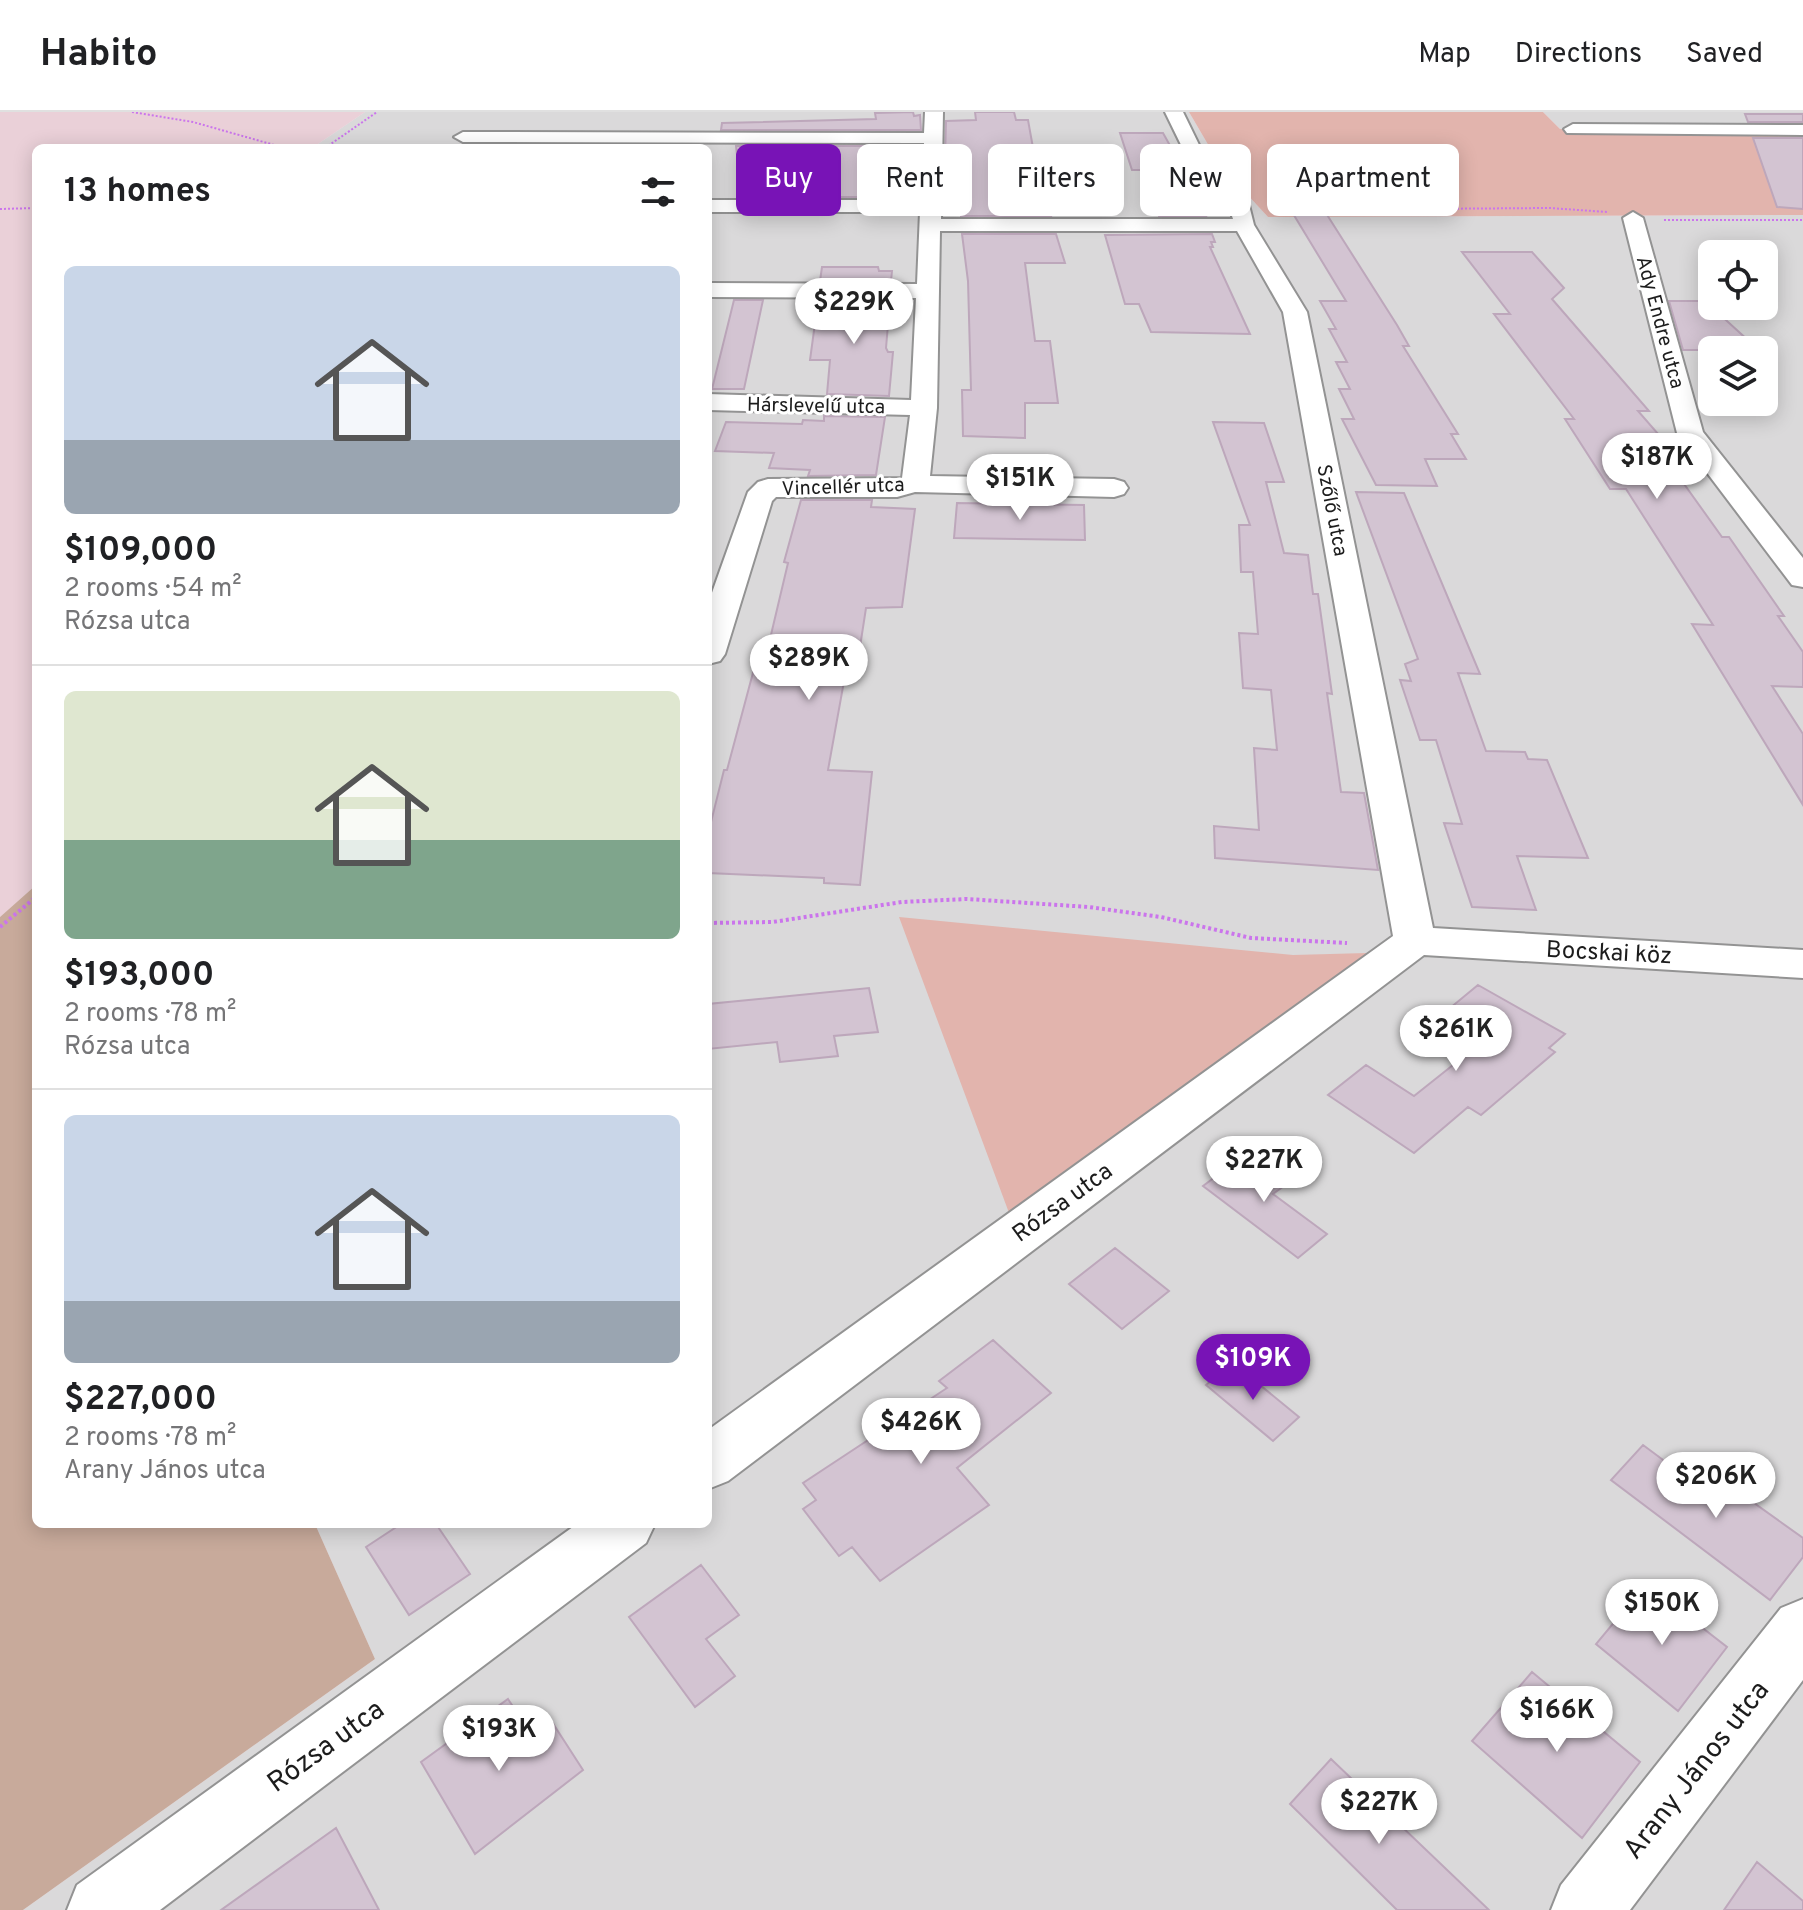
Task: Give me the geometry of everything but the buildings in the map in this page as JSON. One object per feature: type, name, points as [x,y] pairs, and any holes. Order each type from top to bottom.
[{"type":"street","name":"Szőlő utca","points":[[1174,112],[1199,159],[1223,182],[1295,312],[1415,941]]},
{"type":"street","points":[[1653,112],[1674,129]]},
{"type":"street","points":[[456,143],[484,120]]},
{"type":"street","points":[[456,143],[934,125]]},
{"type":"street","points":[[1573,129],[1803,130]]},
{"type":"street","points":[[712,206],[857,212]]},
{"type":"street","points":[[972,215],[1244,218]]},
{"type":"street","name":"Vincellér utca","points":[[712,642],[758,498],[768,488],[897,488],[915,484],[924,408],[931,216]]},
{"type":"street","name":"Ady Endre utca","points":[[1633,218],[1690,433],[1803,578]]},
{"type":"street","points":[[712,290],[929,291]]},
{"type":"street","name":"Hárslevelű utca","points":[[712,402],[924,408]]},
{"type":"street","points":[[915,484],[1114,488]]},
{"type":"street","name":"Bocskai köz","points":[[1415,941],[1803,964]]},
{"type":"street","name":"Rózsa utca","points":[[712,1460],[1415,941]]},
{"type":"street","name":"Rózsa utca","points":[[102,1910],[620,1528]]},
{"type":"street","name":"Arany János utca","points":[[1586,1910],[1803,1629]]},
{"type":"path","points":[[132,112],[193,122],[271,144]]},
{"type":"path","points":[[331,144],[377,112]]},
{"type":"path","points":[[0,209],[32,208]]},
{"type":"path","points":[[1244,218],[1550,208],[1591,210],[1633,218],[1719,222],[1803,220]]},
{"type":"path","points":[[712,923],[770,924],[916,899],[966,899],[1083,906],[1162,917],[1236,936],[1319,944],[1415,941]]},
{"type":"path","points":[[0,927],[32,900]]},
{"type":"shaded area","points":[[0,112],[365,112],[318,144],[32,144],[32,889],[0,917]]},
{"type":"shaded area","points":[[365,112],[1189,112],[1208,144],[1140,144],[1140,216],[1251,216],[1251,199],[1268,217],[1803,215],[1803,1910],[23,1910],[375,1659],[317,1528],[712,1528],[712,144],[318,144]]},
{"type":"shaded area","points":[[1189,112],[1543,112],[1560,129],[1803,133],[1803,215],[1268,217],[1459,216],[1459,144],[1267,144],[1267,216],[1251,199],[1251,144],[1208,144]]},
{"type":"shaded area","points":[[1543,112],[1803,112],[1803,133],[1560,129]]},
{"type":"shaded area","points":[[32,889],[32,1528],[317,1528],[375,1659],[23,1910],[0,1910],[0,917]]},
{"type":"shaded area","points":[[899,917],[1293,955],[1404,952],[1015,1229]]}]
